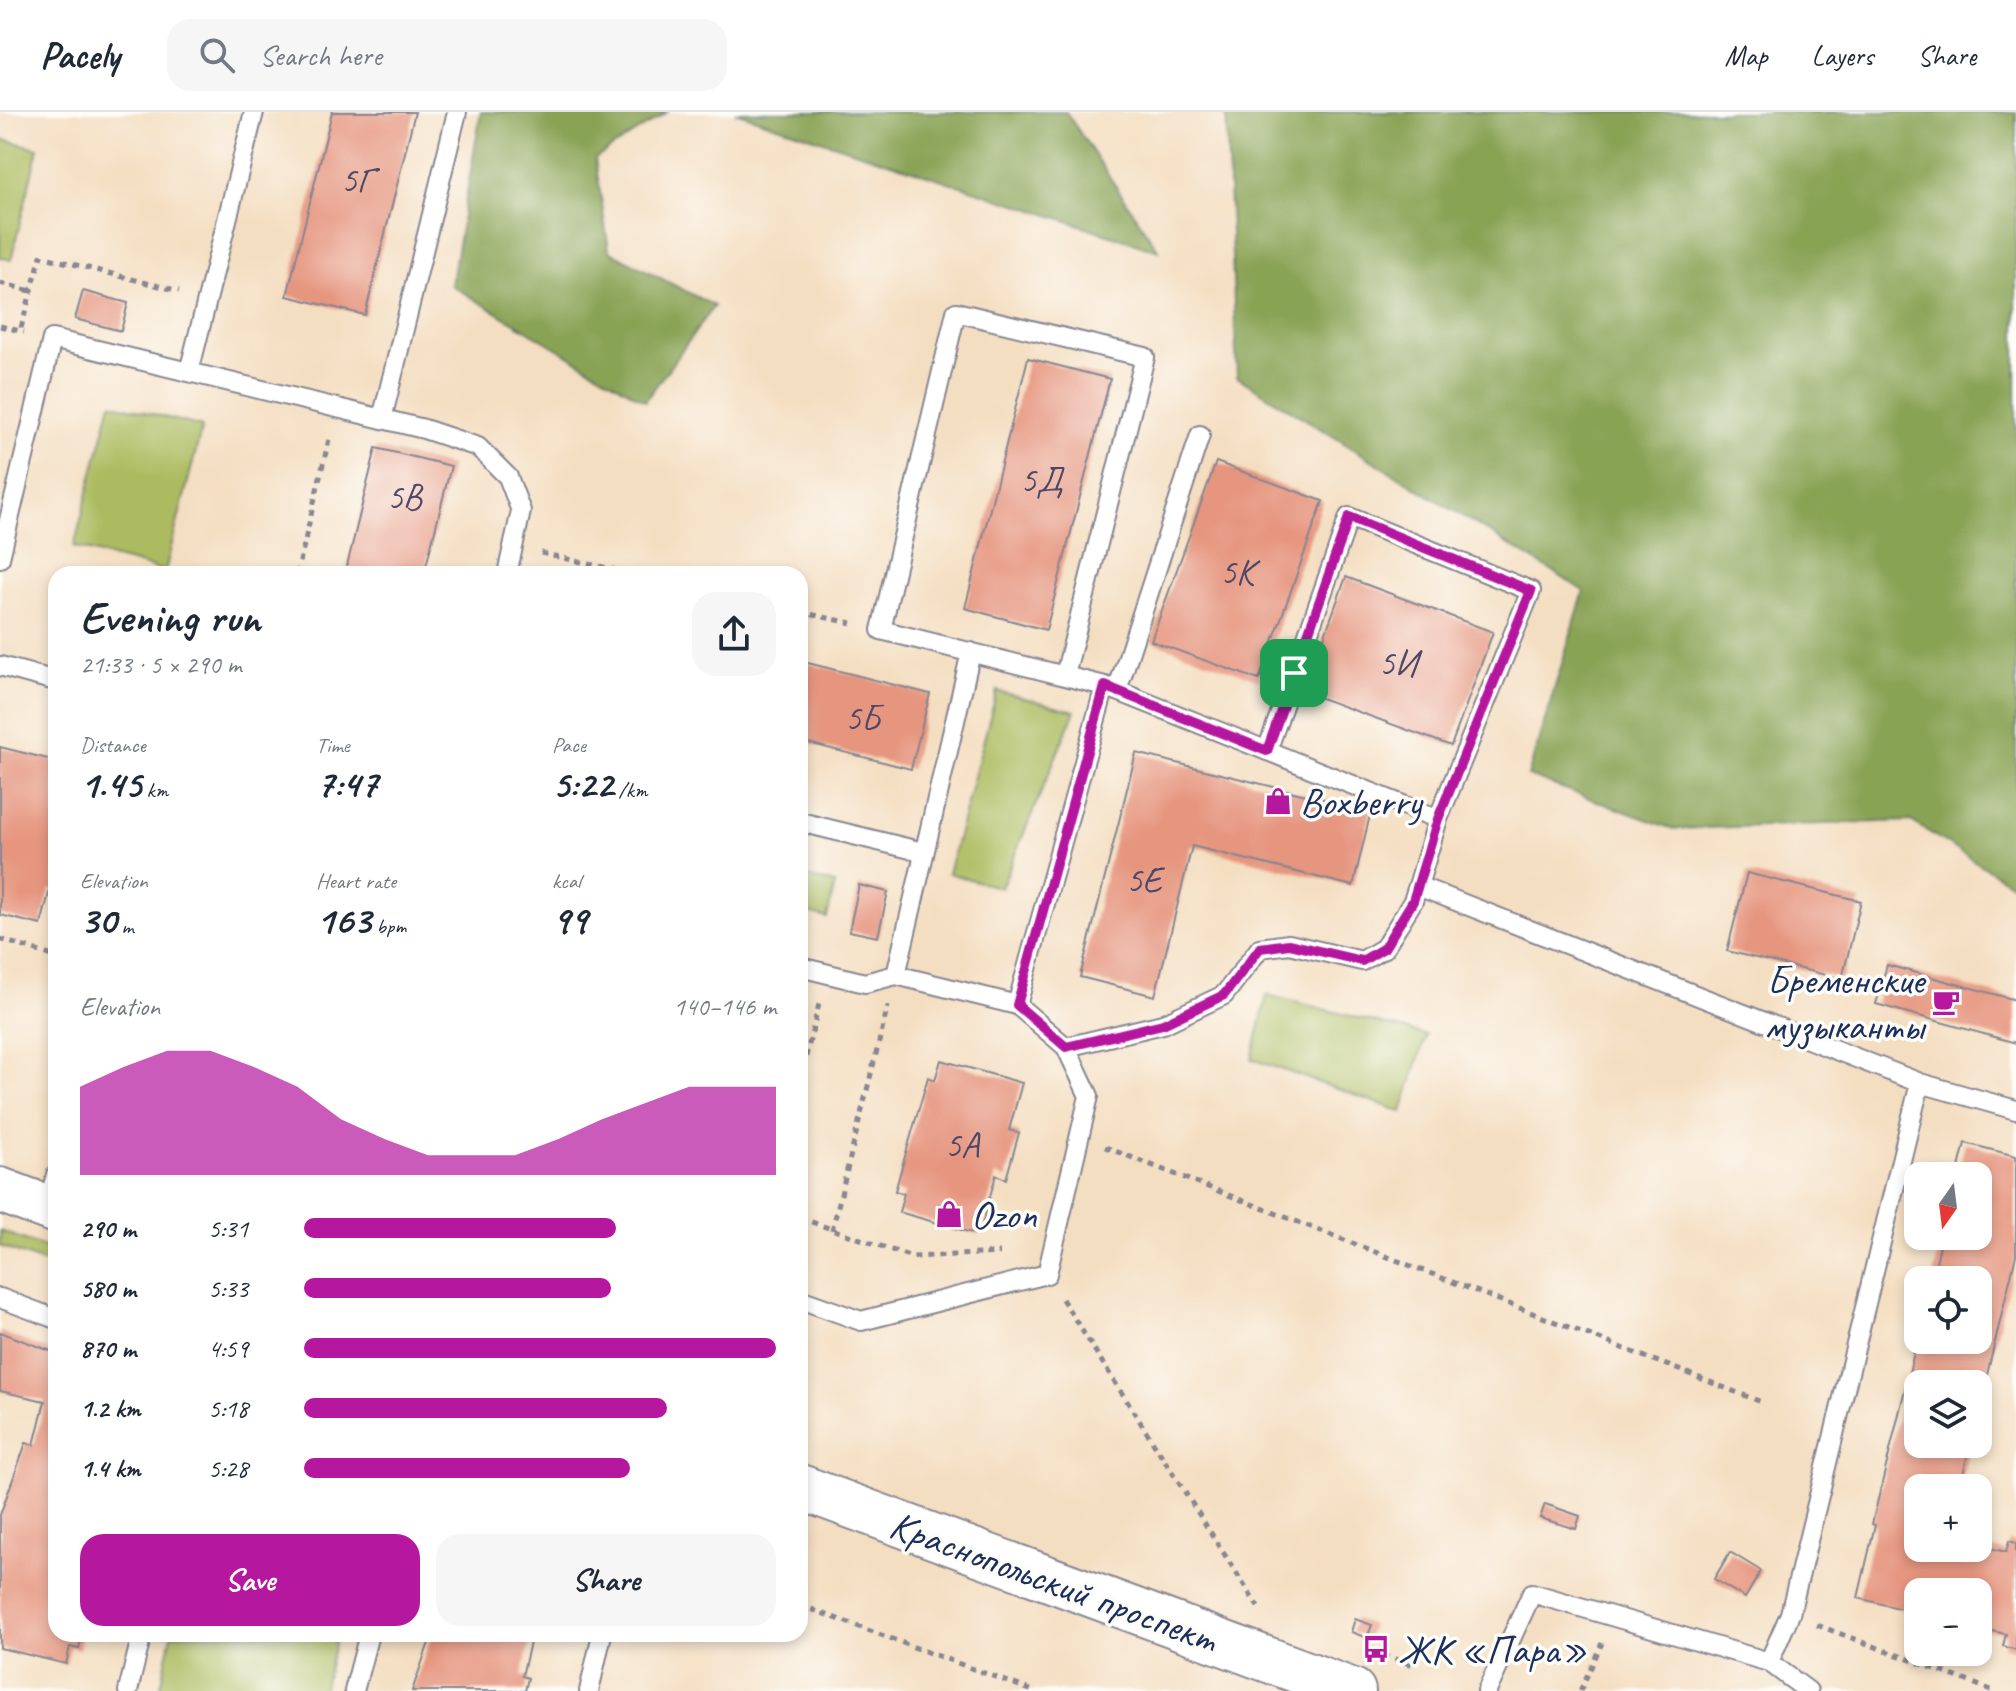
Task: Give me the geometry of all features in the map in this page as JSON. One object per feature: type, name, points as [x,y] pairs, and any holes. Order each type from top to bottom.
[{"type":"street","points":[[0,1190],[48,1197]]},
{"type":"street","name":"Краснопольский проспект","points":[[808,1490],[1353,1691]]},
{"type":"lane","points":[[189,372],[254,112]]},
{"type":"lane","points":[[382,419],[457,112]]},
{"type":"lane","points":[[1065,675],[1145,357],[956,312],[881,630],[1111,688],[1438,819]]},
{"type":"lane","points":[[1,547],[52,339],[424,429],[478,447],[508,477],[521,511],[509,566]]},
{"type":"lane","points":[[1017,1005],[1111,688],[1200,435]]},
{"type":"lane","points":[[1066,1047],[1163,1024],[1224,995],[1260,948],[1289,944],[1362,961],[1384,948],[1413,901],[1438,819],[1531,591],[1349,517],[1267,751]]},
{"type":"lane","points":[[896,975],[971,652]]},
{"type":"lane","points":[[0,666],[48,679]]},
{"type":"lane","points":[[808,824],[923,852]]},
{"type":"lane","points":[[1418,886],[1920,1083],[2016,1110]]},
{"type":"lane","points":[[808,969],[865,983],[896,975],[1017,1005],[1066,1047],[1089,1096],[1047,1274],[861,1321],[808,1302]]},
{"type":"lane","points":[[1769,1662],[1790,1614],[1920,1083]]},
{"type":"lane","points":[[0,1298],[48,1316]]},
{"type":"lane","points":[[1487,1691],[1532,1593],[1769,1662],[1808,1691]]},
{"type":"lane","points":[[128,1691],[140,1642]]},
{"type":"lane","points":[[354,1691],[367,1642]]},
{"type":"lane","points":[[589,1691],[600,1642]]},
{"type":"path","points":[[20,331],[41,256],[207,298]]},
{"type":"path","points":[[0,283],[31,291]]},
{"type":"path","points":[[299,566],[337,408]]},
{"type":"path","points":[[513,547],[598,566]]},
{"type":"path","points":[[808,614],[881,630]]},
{"type":"path","points":[[0,939],[48,954]]},
{"type":"path","points":[[808,1047],[826,974]]},
{"type":"path","points":[[832,1230],[896,975]]},
{"type":"path","points":[[1079,1138],[1764,1403]]},
{"type":"path","points":[[808,1221],[912,1257],[1012,1252],[1047,1274],[1256,1607],[1270,1612]]},
{"type":"path","points":[[808,1608],[1033,1691]]},
{"type":"path","points":[[1790,1614],[1994,1691]]},
{"type":"path","points":[[1580,1691],[1614,1617]]},
{"type":"path","points":[[1370,1649],[1412,1665]]},
{"type":"green space","points":[[481,112],[667,112],[595,159],[609,251],[714,306],[645,401],[451,285]]},
{"type":"green space","points":[[735,112],[1066,112],[1159,251]]},
{"type":"green space","points":[[1226,112],[2016,112],[2016,887],[1911,821],[1673,829],[1528,776],[1584,591],[1237,377]]},
{"type":"green space","points":[[0,139],[38,148],[11,260],[0,257]]},
{"type":"green space","points":[[111,403],[202,427],[166,566],[146,566],[74,547]]},
{"type":"green space","points":[[997,691],[1075,711],[1001,888],[948,873]]},
{"type":"green space","points":[[808,877],[835,884],[827,918],[808,913]]},
{"type":"green space","points":[[1267,995],[1426,1035],[1402,1112],[1252,1059]]},
{"type":"green space","points":[[0,1231],[48,1248],[48,1264],[0,1246]]},
{"type":"green space","points":[[170,1642],[335,1642],[323,1691],[160,1691]]},
{"type":"building","points":[[332,112],[415,112],[365,315],[287,296]]},
{"type":"building","points":[[83,291],[128,303],[121,331],[75,319]]},
{"type":"building","points":[[1028,358],[1110,379],[1046,630],[965,608]]},
{"type":"building","points":[[376,448],[451,466],[426,566],[347,566]]},
{"type":"building","points":[[1216,462],[1323,501],[1259,680],[1151,641]]},
{"type":"building","points":[[1346,577],[1493,632],[1451,746],[1304,692]]},
{"type":"building","points":[[808,663],[930,694],[911,769],[808,743]]},
{"type":"building","points":[[0,747],[48,759],[48,897],[41,925],[0,915]]},
{"type":"building","points":[[1136,753],[1371,811],[1353,886],[1192,846],[1155,996],[1080,977]]},
{"type":"building","points":[[1747,873],[1861,901],[1842,979],[1727,951]]},
{"type":"building","points":[[859,885],[888,892],[878,937],[849,931]]},
{"type":"building","name":"Бременские музыканты","points":[[1887,965],[2016,1000],[2016,1043],[1876,1004]]},
{"type":"building","points":[[941,1060],[1022,1083],[1009,1130],[1019,1133],[1006,1179],[996,1175],[979,1235],[899,1212],[904,1194],[895,1191],[928,1077],[935,1080]]},
{"type":"building","points":[[1965,1143],[2016,1156],[2016,1255],[1988,1370],[1910,1370],[1914,1354],[1992,1354],[1992,1266],[1935,1266],[1939,1250],[1992,1250],[1992,1162],[1960,1162]]},
{"type":"building","points":[[0,1332],[48,1350],[48,1642],[80,1642],[79,1649],[70,1647],[66,1664],[0,1648],[0,1515],[26,1443],[34,1445],[45,1401],[0,1391]]},
{"type":"building","points":[[1904,1393],[1904,1458],[1967,1458],[1963,1474],[1904,1474],[1904,1562],[1992,1562],[1992,1548],[2006,1552],[2009,1541],[2016,1543],[2016,1650],[2003,1646],[2006,1634],[1992,1631],[1992,1578],[1904,1578],[1904,1610],[1858,1598],[1875,1525],[1872,1524]]},
{"type":"building","points":[[1545,1504],[1580,1516],[1576,1529],[1540,1518]]},
{"type":"building","points":[[1730,1552],[1761,1571],[1745,1598],[1714,1579]]},
{"type":"building","points":[[1355,1619],[1372,1625],[1367,1638],[1351,1632]]},
{"type":"building","points":[[429,1642],[530,1642],[522,1676],[528,1678],[525,1691],[412,1691]]},
{"type":"place","name":"Boxberry","points":[[1278,801]]},
{"type":"place","name":"Бременские музыканты","points":[[1946,1002]]},
{"type":"place","name":"Ozon","points":[[949,1214]]},
{"type":"place","name":"ЖК «Пара»","points":[[1376,1649]]},
{"type":"route","points":[[1349,517],[1531,591],[1438,819],[1413,901],[1384,948],[1362,961],[1289,944],[1260,948],[1224,995],[1163,1024],[1066,1047],[1017,1005],[1105,686],[1267,751],[1294,673],[1349,517]]}]
